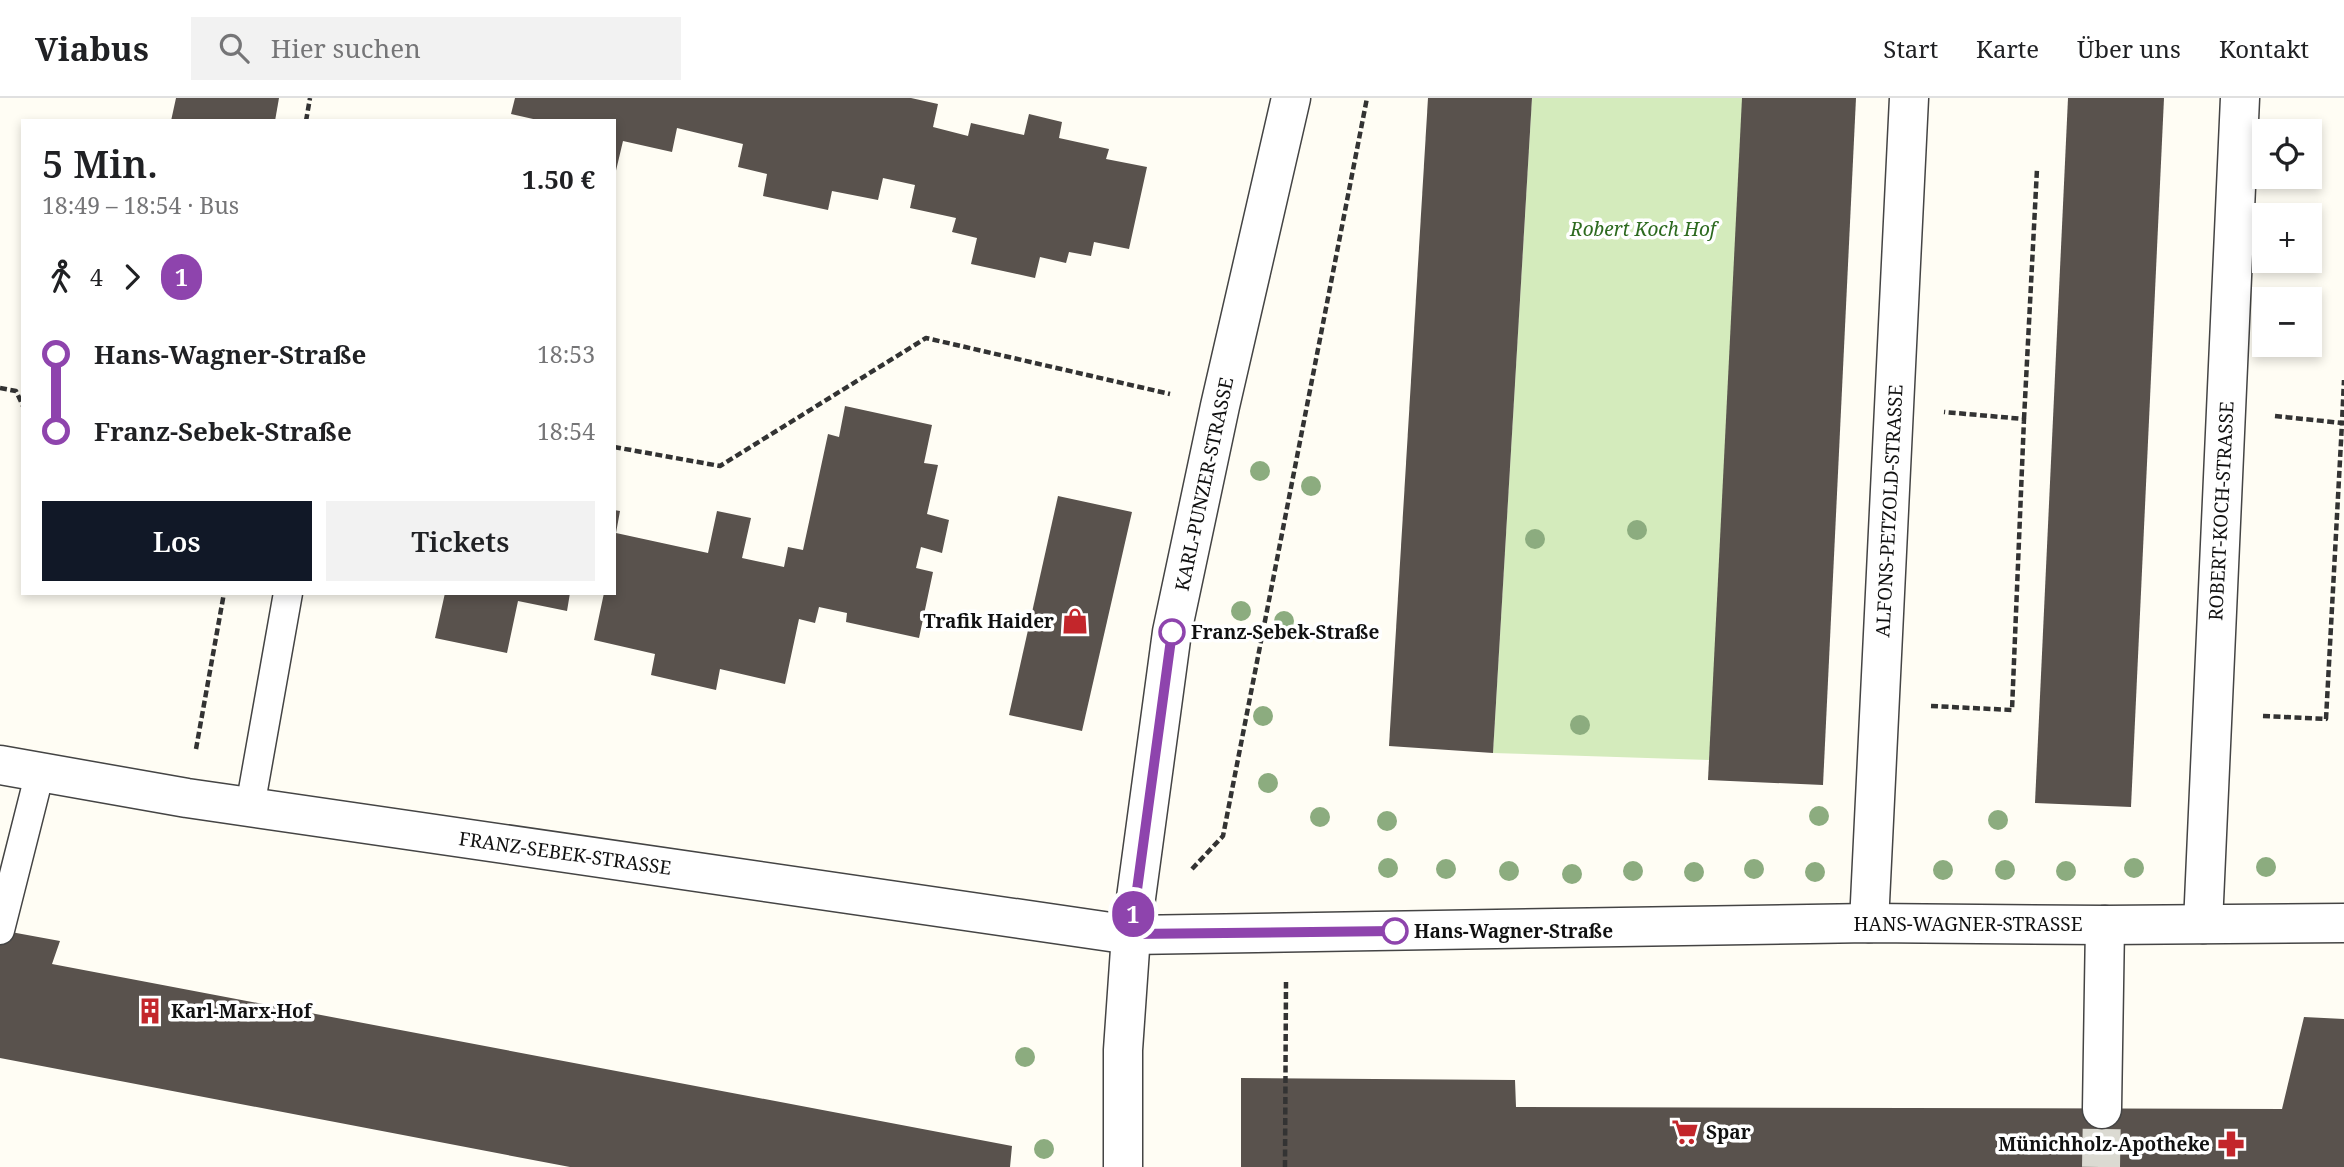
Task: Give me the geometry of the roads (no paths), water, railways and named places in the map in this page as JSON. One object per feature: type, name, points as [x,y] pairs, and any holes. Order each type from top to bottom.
[{"type":"street","name":"KARL-PUNZER-STRASSE","points":[[1123,1167],[1123,1050],[1131,934],[1172,632],[1220,406],[1291,98]]},
{"type":"street","name":"ALFONS-PETZOLD-STRASSE","points":[[1869,923],[1909,98]]},
{"type":"street","name":"ROBERT-KOCH-STRASSE","points":[[2203,924],[2240,98]]},
{"type":"street","name":"FRANZ-SEBEK-STRASSE","points":[[0,765],[187,798],[1131,934]]},
{"type":"street","name":"HANS-WAGNER-STRASSE","points":[[1131,934],[1869,923],[2344,923]]},
{"type":"street","points":[[2102,1109],[2105,925]]},
{"type":"lane","points":[[250,807],[288,595]]},
{"type":"lane","points":[[0,930],[40,772]]},
{"type":"tunnel","points":[[2101,1167],[2102,1109]]},
{"type":"place","name":"Trafik Haider","points":[[1075,621]]},
{"type":"place","name":"Franz-Sebek-Straße","points":[[1172,632]]},
{"type":"place","name":"Hans-Wagner-Straße","points":[[1395,931]]},
{"type":"place","name":"Karl-Marx-Hof","points":[[150,1011]]},
{"type":"place","name":"Spar","points":[[1685,1132]]},
{"type":"place","name":"Münichholz-Apotheke","points":[[2231,1144]]},
{"type":"park label","name":"Robert Koch Hof","points":[[1643,229]]}]
